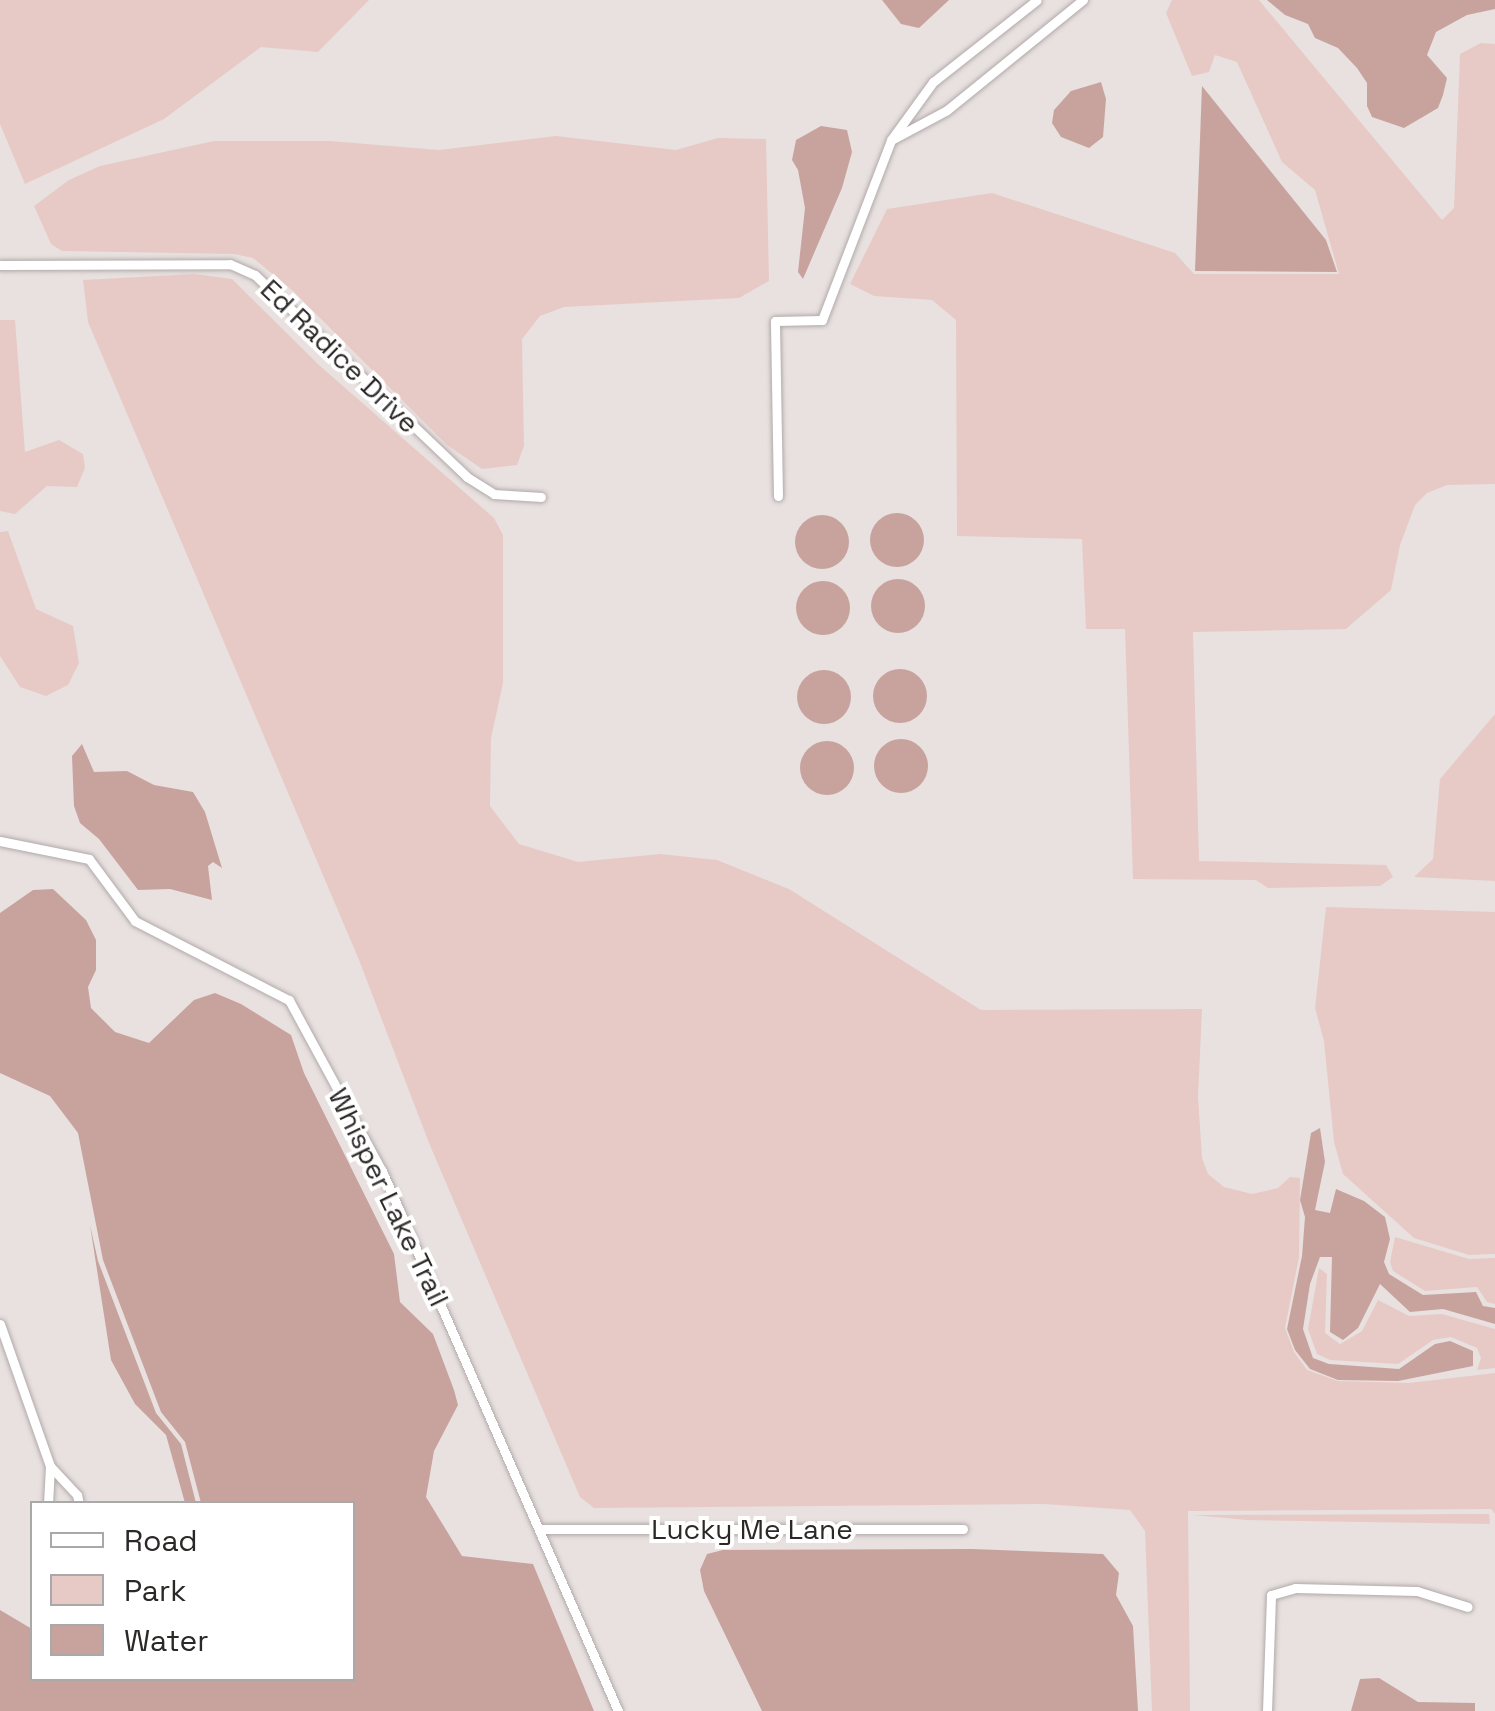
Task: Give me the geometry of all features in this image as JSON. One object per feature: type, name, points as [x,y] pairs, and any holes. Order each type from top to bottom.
[{"type":"street","points":[[778,496],[774,321],[822,320],[890,140],[933,82],[1037,0]]},
{"type":"street","points":[[890,140],[947,110],[1083,0]]},
{"type":"street","name":"Ed Radice Drive","points":[[0,265],[230,264],[255,275],[466,478],[494,494],[541,496]]},
{"type":"street","name":"Whisper Lake Trail","points":[[0,840],[89,858],[135,921],[289,1000],[382,1171],[542,1529],[618,1711]]},
{"type":"street","points":[[0,1324],[50,1466],[48,1501]]},
{"type":"street","points":[[50,1466],[78,1501]]},
{"type":"street","name":"Lucky Me Lane","points":[[542,1529],[963,1530]]},
{"type":"street","points":[[1267,1711],[1270,1595],[1295,1588],[1417,1591],[1468,1607]]},
{"type":"green space","points":[[0,0],[369,0],[318,52],[261,47],[164,119],[25,184],[0,124]]},
{"type":"green space","points":[[1172,0],[1259,0],[1442,220],[1454,208],[1460,54],[1481,43],[1495,44],[1495,484],[1447,485],[1427,493],[1415,505],[1400,545],[1391,590],[1346,629],[1193,632],[1199,861],[1386,865],[1393,877],[1380,886],[1268,888],[1256,880],[1133,879],[1125,629],[1086,629],[1082,539],[957,536],[956,320],[932,300],[874,296],[850,284],[887,209],[992,193],[1175,253],[1194,274],[1339,274],[1315,190],[1282,162],[1237,62],[1215,55],[1209,72],[1192,76],[1166,13]]},
{"type":"green space","points":[[556,136],[676,150],[718,138],[766,139],[769,281],[739,298],[564,307],[540,316],[522,339],[524,446],[517,465],[482,469],[447,445],[293,291],[253,258],[234,254],[62,251],[51,244],[34,206],[69,180],[100,166],[214,141],[330,141],[439,150]]},
{"type":"green space","points":[[194,274],[232,279],[320,366],[494,518],[503,535],[503,683],[491,738],[490,806],[519,844],[578,862],[660,854],[717,860],[789,889],[981,1010],[1202,1009],[1198,1097],[1202,1158],[1208,1174],[1224,1187],[1252,1194],[1278,1188],[1290,1177],[1300,1178],[1299,1257],[1285,1328],[1294,1352],[1307,1370],[1338,1381],[1409,1383],[1495,1373],[1495,1514],[1491,1509],[1188,1511],[1190,1711],[1152,1711],[1145,1531],[1130,1510],[1044,1504],[594,1508],[580,1497],[429,1143],[359,960],[88,322],[83,280]]},
{"type":"green space","points":[[0,320],[15,320],[25,452],[59,440],[83,454],[85,468],[77,487],[47,486],[15,514],[0,511]]},
{"type":"green space","points":[[8,531],[36,609],[73,626],[79,663],[68,685],[46,696],[20,687],[0,656],[0,532]]},
{"type":"green space","points":[[1495,714],[1495,881],[1414,877],[1433,859],[1440,779]]},
{"type":"green space","points":[[1326,907],[1495,912],[1495,1254],[1469,1255],[1414,1238],[1343,1174],[1334,1142],[1324,1041],[1315,1008]]},
{"type":"green space","points":[[1395,1237],[1469,1259],[1495,1258],[1495,1304],[1487,1302],[1477,1287],[1425,1291],[1393,1271],[1390,1262]]},
{"type":"green space","points":[[1319,1268],[1327,1274],[1325,1333],[1340,1344],[1362,1331],[1378,1300],[1409,1316],[1442,1314],[1495,1329],[1495,1368],[1477,1370],[1481,1358],[1477,1348],[1451,1337],[1433,1340],[1398,1364],[1330,1360],[1317,1354],[1308,1329]]},
{"type":"green space","points":[[1489,1514],[1490,1524],[1247,1520],[1193,1515]]},
{"type":"water","points":[[882,0],[949,0],[919,28],[901,24]]},
{"type":"water","points":[[1267,0],[1495,0],[1495,9],[1467,15],[1436,32],[1427,55],[1447,78],[1443,95],[1438,108],[1404,128],[1372,117],[1367,106],[1367,83],[1357,68],[1338,48],[1315,38],[1308,24],[1285,15]]},
{"type":"water","points":[[1101,82],[1106,99],[1103,137],[1089,148],[1061,137],[1052,123],[1054,110],[1071,91]]},
{"type":"water","points":[[1202,86],[1326,240],[1337,272],[1195,271]]},
{"type":"water","points":[[821,126],[847,130],[852,152],[842,188],[803,279],[798,272],[805,208],[798,170],[792,160],[796,140]]},
{"type":"water","points":[[897,513],[916,521],[924,540],[916,559],[897,567],[878,559],[870,540],[878,521]]},
{"type":"water","points":[[822,515],[841,523],[849,542],[841,561],[822,569],[803,561],[795,542],[803,523]]},
{"type":"water","points":[[898,579],[917,587],[925,606],[917,625],[898,633],[879,625],[871,606],[879,587]]},
{"type":"water","points":[[823,581],[842,589],[850,608],[842,627],[823,635],[804,627],[796,608],[804,589]]},
{"type":"water","points":[[900,669],[919,677],[927,696],[919,715],[900,723],[881,715],[873,696],[881,677]]},
{"type":"water","points":[[824,670],[843,678],[851,697],[843,716],[824,724],[805,716],[797,697],[805,678]]},
{"type":"water","points":[[901,739],[920,747],[928,766],[920,785],[901,793],[882,785],[874,766],[882,747]]},
{"type":"water","points":[[827,741],[846,749],[854,768],[846,787],[827,795],[808,787],[800,768],[808,749]]},
{"type":"water","points":[[82,744],[94,772],[127,771],[154,785],[193,792],[205,812],[222,868],[213,862],[208,866],[212,900],[170,889],[138,890],[99,839],[80,823],[74,806],[72,756]]},
{"type":"water","points":[[53,889],[86,920],[96,940],[96,970],[88,987],[91,1008],[115,1032],[149,1043],[194,1000],[215,993],[291,1035],[304,1073],[394,1254],[400,1302],[433,1334],[454,1390],[458,1405],[434,1451],[426,1497],[462,1556],[533,1564],[594,1711],[0,1711],[0,1610],[30,1628],[30,1681],[355,1681],[355,1501],[200,1501],[185,1442],[161,1412],[103,1260],[78,1133],[50,1096],[0,1073],[0,913],[33,890]]},
{"type":"water","points":[[1320,1128],[1325,1162],[1315,1210],[1330,1213],[1336,1189],[1364,1201],[1385,1217],[1390,1239],[1384,1262],[1389,1274],[1423,1295],[1476,1292],[1483,1306],[1495,1308],[1495,1324],[1443,1309],[1410,1312],[1380,1284],[1358,1328],[1343,1340],[1330,1332],[1332,1257],[1320,1257],[1310,1284],[1303,1329],[1313,1358],[1329,1364],[1399,1369],[1435,1344],[1450,1341],[1473,1351],[1473,1366],[1398,1381],[1338,1380],[1310,1369],[1295,1350],[1287,1329],[1302,1256],[1305,1217],[1300,1200],[1311,1133]]},
{"type":"water","points":[[90,1225],[98,1261],[156,1413],[181,1444],[195,1501],[184,1501],[166,1435],[135,1404],[111,1360]]},
{"type":"water","points":[[972,1549],[1103,1554],[1119,1573],[1116,1595],[1133,1626],[1138,1711],[762,1711],[704,1591],[700,1570],[707,1554],[723,1550]]},
{"type":"water","points":[[1379,1678],[1418,1702],[1475,1703],[1475,1711],[1351,1711],[1360,1679]]}]
